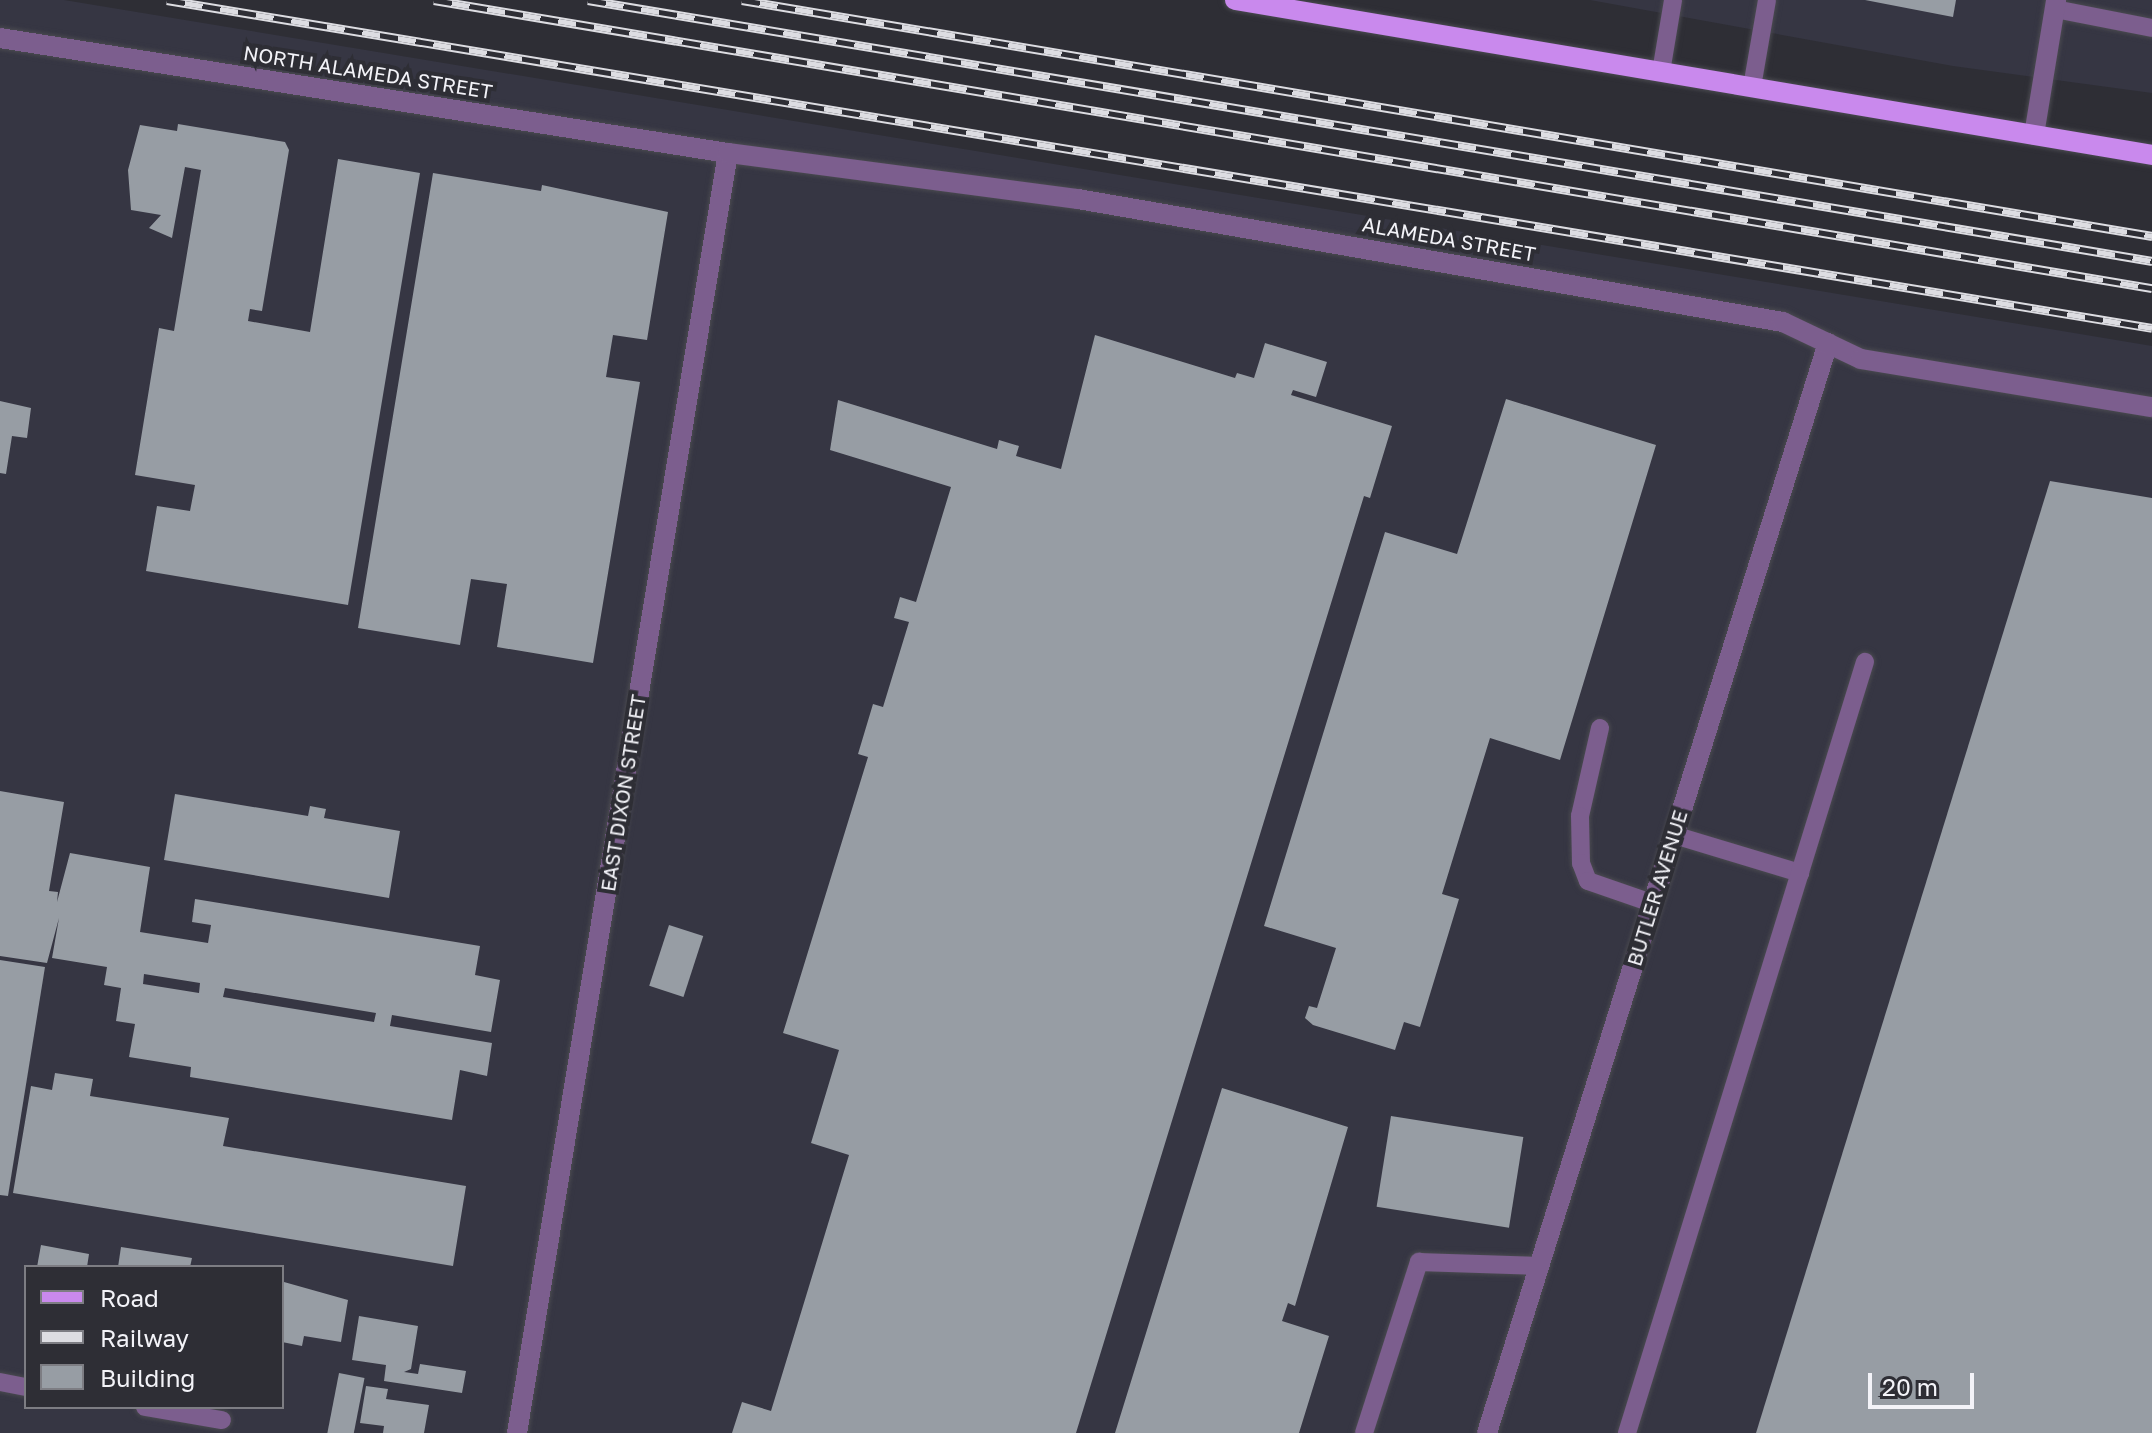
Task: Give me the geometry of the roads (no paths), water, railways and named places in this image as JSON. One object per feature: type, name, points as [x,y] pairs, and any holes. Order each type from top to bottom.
[{"type":"main road","points":[[1235,0],[2152,155]]},
{"type":"street","points":[[2034,135],[2055,4]]},
{"type":"street","name":"NORTH ALAMEDA STREET","points":[[0,38],[728,153]]},
{"type":"street","name":"ALAMEDA STREET","points":[[728,153],[1110,204],[1783,322],[1861,359],[2152,407]]},
{"type":"street","name":"EAST DIXON STREET","points":[[517,1433],[728,153]]},
{"type":"street","name":"BUTLER AVENUE","points":[[1487,1433],[1828,343]]},
{"type":"lane","points":[[1661,72],[1673,0]]},
{"type":"lane","points":[[1752,87],[1767,0]]},
{"type":"lane","points":[[2055,4],[2152,28]]},
{"type":"lane","points":[[1627,1433],[1865,662]]},
{"type":"lane","points":[[1600,728],[1580,816],[1581,863],[1588,881],[1652,903]]},
{"type":"lane","points":[[1674,835],[1800,873]]},
{"type":"lane","points":[[1364,1433],[1419,1262],[1540,1266]]},
{"type":"lane","points":[[0,1382],[24,1387]]},
{"type":"lane","points":[[157,1409],[222,1420]]},
{"type":"railway","points":[[167,0],[2152,328]]},
{"type":"railway","points":[[434,0],[2152,288]]},
{"type":"railway","points":[[588,0],[2152,261]]},
{"type":"railway","points":[[742,0],[2152,236]]}]
